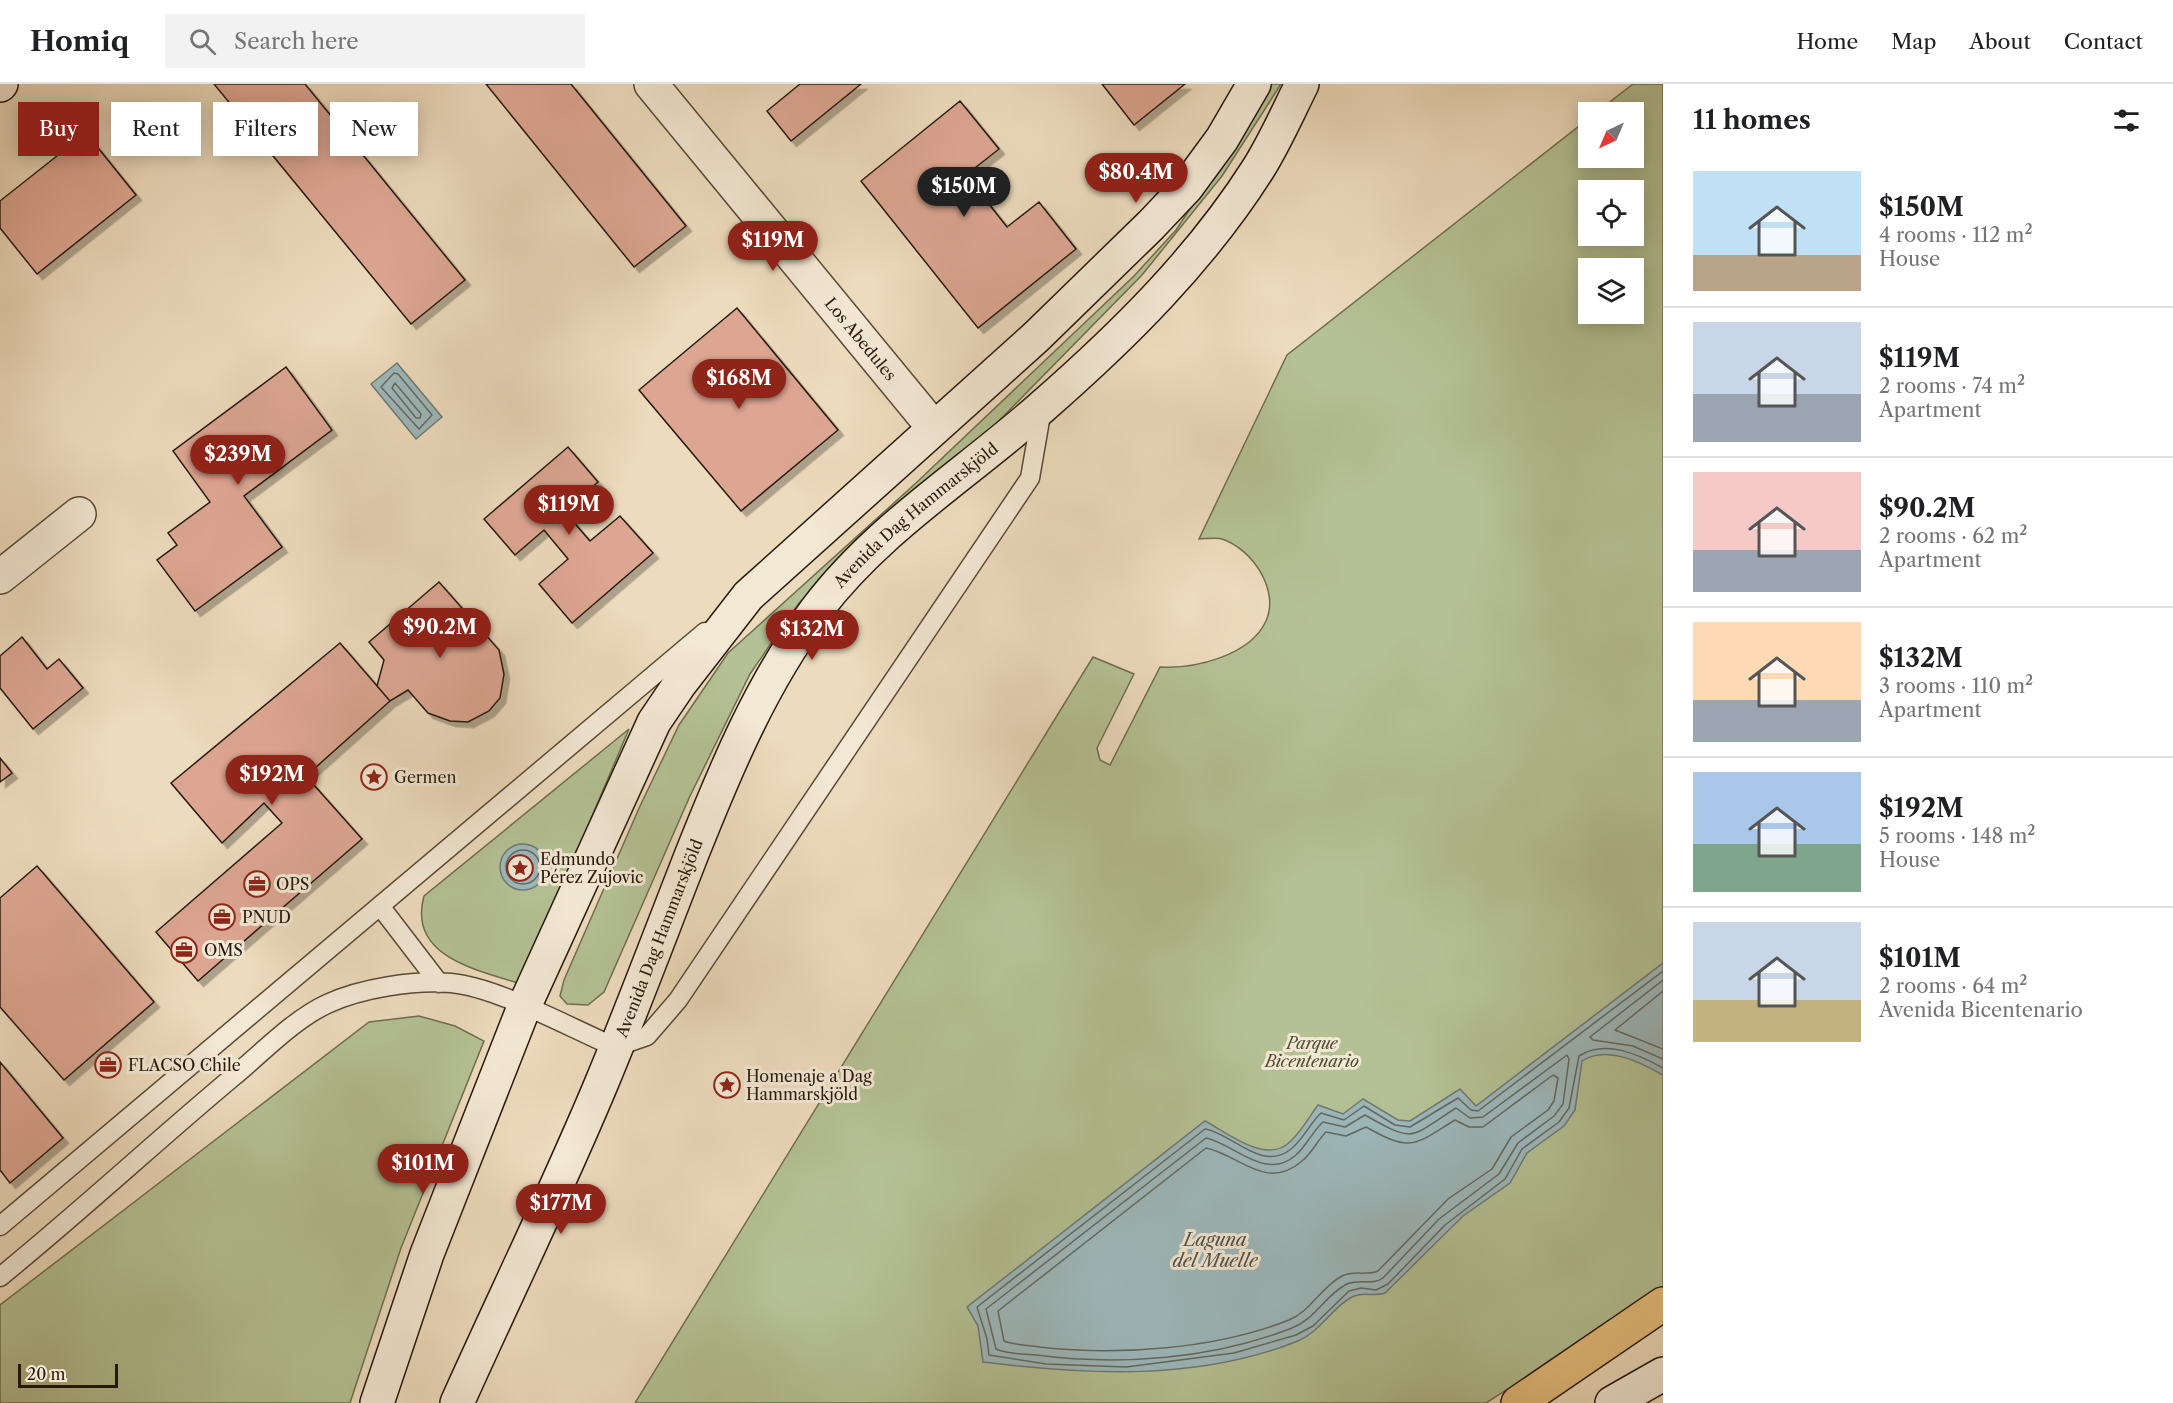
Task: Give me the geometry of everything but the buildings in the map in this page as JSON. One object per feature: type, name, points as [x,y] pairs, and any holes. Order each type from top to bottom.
[{"type":"highway","points":[[1518,1403],[1663,1304]]},
{"type":"main road","name":"Los Abedules","points":[[651,84],[934,428]]},
{"type":"main road","points":[[377,1403],[427,1254],[524,1007],[654,722],[679,685],[748,596],[1113,265],[1186,188],[1222,140],[1254,84]]},
{"type":"main road","name":"Avenida Dag Hammarskjöld","points":[[457,1403],[602,1083],[727,769],[775,670],[817,608],[854,566],[899,525],[1042,407],[1150,306],[1225,218],[1260,166],[1302,84]]},
{"type":"main road","points":[[0,577],[79,514]]},
{"type":"main road","points":[[1611,1403],[1663,1374]]},
{"type":"lane","points":[[0,1276],[164,1134],[295,1026],[326,1004],[397,985],[439,983],[478,989],[615,1047],[647,1036],[678,1000],[1030,478],[1042,407]]},
{"type":"lane","points":[[0,1226],[748,596]]},
{"type":"lane","points":[[380,906],[439,983]]},
{"type":"green space","points":[[1270,84],[1281,84],[1222,176],[1142,275],[986,434],[845,554],[799,603],[750,674],[690,796],[604,992],[588,1005],[567,1004],[560,996],[564,980],[640,806],[679,725],[728,653],[916,483],[1134,276],[1176,230],[1255,111]]},
{"type":"green space","name":"Parque Bicentenario","points":[[1633,84],[1663,84],[1663,1290],[1486,1403],[635,1403],[1093,657],[1134,674],[1097,748],[1100,760],[1110,765],[1160,667],[1189,666],[1220,658],[1247,643],[1266,621],[1269,597],[1266,584],[1253,561],[1233,544],[1222,539],[1199,539],[1287,355],[1578,127],[1578,168],[1644,168],[1644,102],[1610,102]]},
{"type":"green space","points":[[629,729],[521,984],[467,966],[450,958],[436,947],[426,934],[422,917],[424,896]]},
{"type":"green space","points":[[419,1016],[455,1026],[484,1041],[401,1248],[350,1403],[0,1403],[0,1305],[369,1022]]},
{"type":"water","points":[[397,363],[442,417],[416,439],[371,384]]},
{"type":"water","points":[[523,844],[539,851],[546,867],[539,883],[523,890],[507,883],[500,867],[507,851]]},
{"type":"water","name":"Laguna del Muelle","points":[[1663,963],[1663,1075],[1634,1061],[1613,1055],[1592,1056],[1582,1061],[1575,1110],[1564,1126],[1527,1153],[1510,1183],[1463,1216],[1385,1293],[1358,1295],[1350,1298],[1313,1332],[1298,1341],[1260,1354],[1221,1363],[1182,1369],[1102,1372],[983,1362],[978,1326],[967,1307],[1205,1121],[1245,1144],[1267,1150],[1277,1149],[1291,1141],[1318,1105],[1343,1114],[1363,1099],[1398,1120],[1410,1121],[1460,1089],[1476,1106]]},
{"type":"place","name":"Germen","points":[[374,777]]},
{"type":"place","name":"Edmundo Pérez Zujovic","points":[[520,868]]},
{"type":"place","name":"OPS","points":[[257,884]]},
{"type":"place","name":"PNUD","points":[[222,917]]},
{"type":"place","name":"OMS","points":[[184,950]]},
{"type":"place","name":"FLACSO Chile","points":[[108,1065]]},
{"type":"place","name":"Homenaje a Dag Hammarskjöld","points":[[727,1085]]}]
